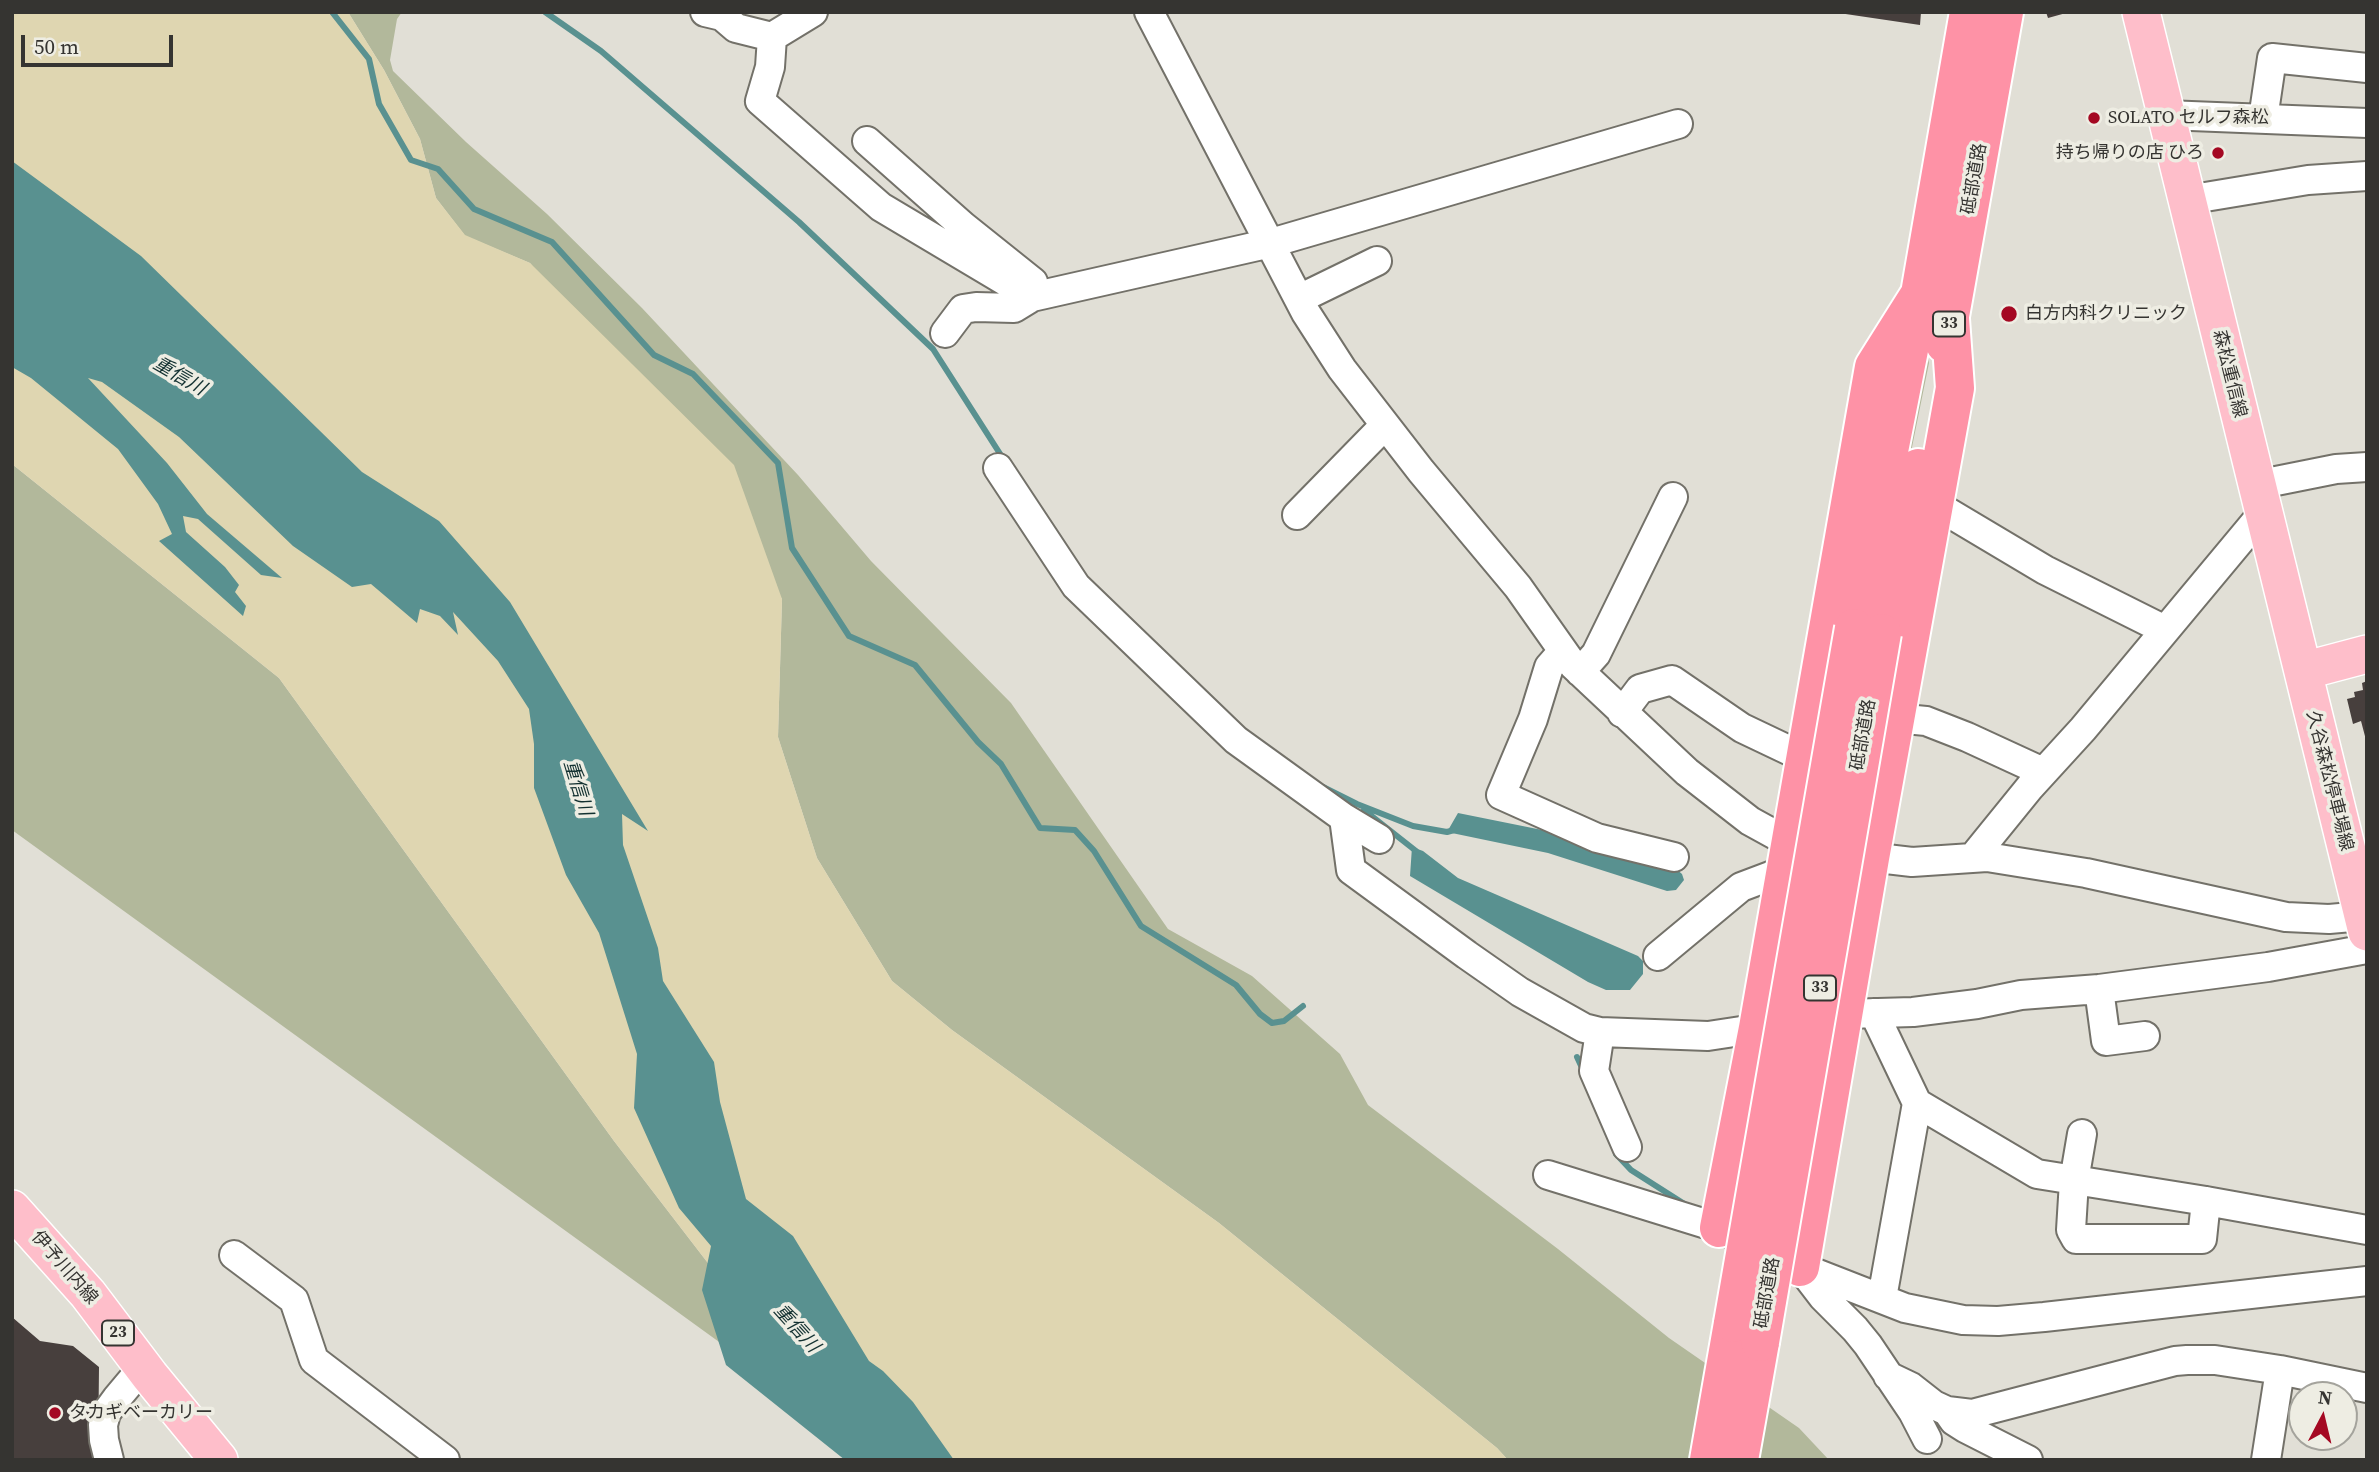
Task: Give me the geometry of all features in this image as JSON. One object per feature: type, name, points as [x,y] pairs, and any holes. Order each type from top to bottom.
[{"type":"highway","name":"砥部道路","points":[[1738,1460],[1920,294],[1969,12]]},
{"type":"highway","name":"砥部道路","points":[[1709,1460],[1868,631],[1914,485],[1950,319],[2004,12]]},
{"type":"highway","points":[[1719,1228],[1758,1028],[1874,367],[1920,294]]},
{"type":"highway","points":[[1800,1267],[1858,1014],[1870,858],[1955,388],[1950,319]]},
{"type":"main road","name":"森松重信線","points":[[2141,12],[2303,671]]},
{"type":"main road","points":[[2303,671],[2367,653]]},
{"type":"main road","name":"久谷森松停車場線","points":[[2303,671],[2365,932]]},
{"type":"main road","name":"伊予川内線","points":[[12,1209],[88,1294],[219,1460]]},
{"type":"street","points":[[813,12],[778,53],[770,67],[760,101],[881,207],[1045,294]]},
{"type":"street","points":[[1149,12],[1299,299],[1342,369],[1518,587],[1572,662],[1622,713],[1687,772],[1770,834],[1788,857]]},
{"type":"street","points":[[720,17],[778,53]]},
{"type":"street","points":[[2263,119],[2272,58],[2367,68]]},
{"type":"street","points":[[2166,115],[2367,122]]},
{"type":"street","points":[[945,333],[963,309],[1014,308],[1045,294],[1271,243],[1678,124]]},
{"type":"street","points":[[867,141],[1045,294]]},
{"type":"street","points":[[2187,200],[2308,180],[2367,176]]},
{"type":"street","points":[[1299,299],[1377,261]]},
{"type":"street","points":[[1297,515],[1385,425]]},
{"type":"street","points":[[1974,856],[2165,630],[2259,499],[2336,469],[2367,467]]},
{"type":"street","points":[[998,468],[1076,586],[1236,740],[1344,818],[1378,839]]},
{"type":"street","points":[[1673,497],[1596,654],[1549,667],[1533,719],[1501,795],[1597,838],[1674,857]]},
{"type":"street","points":[[1934,509],[1946,511],[2045,570],[2165,630]]},
{"type":"street","points":[[1622,713],[1640,689],[1672,680],[1742,728],[1805,758]]},
{"type":"street","points":[[1895,718],[1926,722],[1947,729],[2043,772]]},
{"type":"street","points":[[1344,818],[1351,870],[1520,992],[1584,1028],[1600,1032],[1708,1035],[1858,1014],[1913,1012],[2021,995],[2099,989],[2268,967],[2365,932]]},
{"type":"street","points":[[1658,957],[1741,887],[1788,857],[1870,858],[1912,862],[1951,861],[1974,856],[2086,873],[2286,917],[2329,919],[2365,932]]},
{"type":"street","points":[[2099,989],[2106,1041],[2145,1036]]},
{"type":"street","points":[[1858,1014],[1917,1103],[2037,1174],[2367,1230]]},
{"type":"street","points":[[1600,1032],[1594,1071],[1627,1147]]},
{"type":"street","points":[[1868,1345],[1871,1320],[1887,1300],[1917,1103]]},
{"type":"street","points":[[2082,1134],[2074,1181],[2071,1230],[2076,1239],[2202,1239],[2206,1201]]},
{"type":"street","points":[[1548,1175],[1719,1228],[1800,1267],[1919,1312],[1963,1320],[1998,1321],[2367,1280]]},
{"type":"street","points":[[234,1255],[294,1300],[314,1360],[445,1460]]},
{"type":"street","points":[[1800,1267],[1823,1297],[1868,1345],[1913,1412],[1927,1439]]},
{"type":"street","points":[[1888,1376],[1911,1387],[1934,1405],[1947,1411],[1972,1414],[2175,1361],[2215,1360],[2367,1388]]},
{"type":"street","points":[[110,1460],[104,1440],[106,1413],[143,1367]]},
{"type":"street","points":[[2266,1460],[2280,1370]]},
{"type":"street","points":[[1947,1411],[1954,1421],[1965,1428],[2028,1460]]},
{"type":"green space","points":[[348,12],[402,12],[397,19],[390,60],[393,71],[466,142],[547,214],[642,308],[798,475],[871,561],[1011,703],[1168,929],[1252,976],[1340,1054],[1368,1105],[1558,1249],[1669,1338],[1799,1428],[1829,1460],[1508,1460],[1497,1448],[1219,1223],[952,1030],[892,981],[817,858],[778,737],[782,599],[530,263],[465,236],[436,198],[420,139],[384,70]]},
{"type":"green space","points":[[1924,355],[1929,363],[1908,467],[1899,463]]},
{"type":"green space","points":[[12,464],[279,678],[614,1141],[831,1423],[12,830]]},
{"type":"sand","points":[[12,12],[348,12],[384,70],[420,139],[436,198],[465,235],[530,263],[734,465],[782,599],[778,737],[817,858],[892,981],[952,1030],[1219,1223],[1497,1448],[1508,1460],[879,1460],[831,1423],[614,1141],[279,678],[12,464]]},
{"type":"water","name":"重信川","points":[[12,161],[141,256],[362,472],[439,521],[510,602],[648,831],[622,814],[623,845],[658,948],[663,981],[714,1062],[720,1102],[746,1199],[793,1236],[869,1361],[883,1371],[913,1402],[954,1460],[845,1460],[726,1365],[702,1290],[711,1246],[679,1208],[634,1108],[637,1054],[599,933],[566,875],[534,788],[534,744],[529,709],[498,661],[453,612],[458,635],[440,616],[420,609],[417,623],[371,584],[352,587],[293,546],[179,437],[102,382],[88,378],[167,463],[207,514],[282,578],[261,575],[198,519],[183,516],[186,532],[225,567],[239,585],[235,592],[246,606],[243,616],[159,541],[172,534],[158,504],[118,449],[31,378],[12,367]]},
{"type":"water","points":[[1458,813],[1572,836],[1674,867],[1684,880],[1676,890],[1667,891],[1548,853],[1447,832]]},
{"type":"water","points":[[1412,847],[1423,851],[1458,878],[1638,956],[1643,961],[1643,974],[1630,990],[1606,990],[1588,982],[1410,876]]},
{"type":"building","points":[[1832,12],[1921,12],[1920,25]]},
{"type":"building","points":[[2046,12],[2066,12],[2066,13],[2048,18]]},
{"type":"building","points":[[2367,681],[2366,740],[2361,721],[2353,724],[2347,699],[2355,697],[2354,692],[2363,690],[2362,683]]},
{"type":"building","name":"タカギベーカリー","points":[[12,1317],[40,1341],[73,1346],[99,1367],[98,1460],[12,1460]]},
{"type":"waterway","points":[[332,12],[369,59],[379,104],[411,160],[438,169],[474,209],[552,242],[654,355],[693,374],[778,463],[792,548],[849,636],[915,665],[978,742],[1001,764],[1040,828],[1075,830],[1094,851],[1141,926],[1236,985],[1260,1014],[1272,1023],[1284,1021],[1303,1006]]},
{"type":"waterway","points":[[545,12],[601,51],[799,222],[933,349],[1004,460]]},
{"type":"waterway","points":[[1323,787],[1413,826],[1447,832],[1454,830]]},
{"type":"waterway","points":[[1364,810],[1416,851]]},
{"type":"waterway","points":[[1577,1057],[1584,1072]]},
{"type":"waterway","points":[[1616,1154],[1631,1170],[1686,1205]]},
{"type":"place","name":"SOLATO セルフ森松","points":[[2094,118]]},
{"type":"place","name":"持ち帰りの店 ひろ","points":[[2218,153]]},
{"type":"place","name":"白方内科クリニック","points":[[2009,314]]},
{"type":"place","name":"タカギベーカリー","points":[[55,1413]]}]
